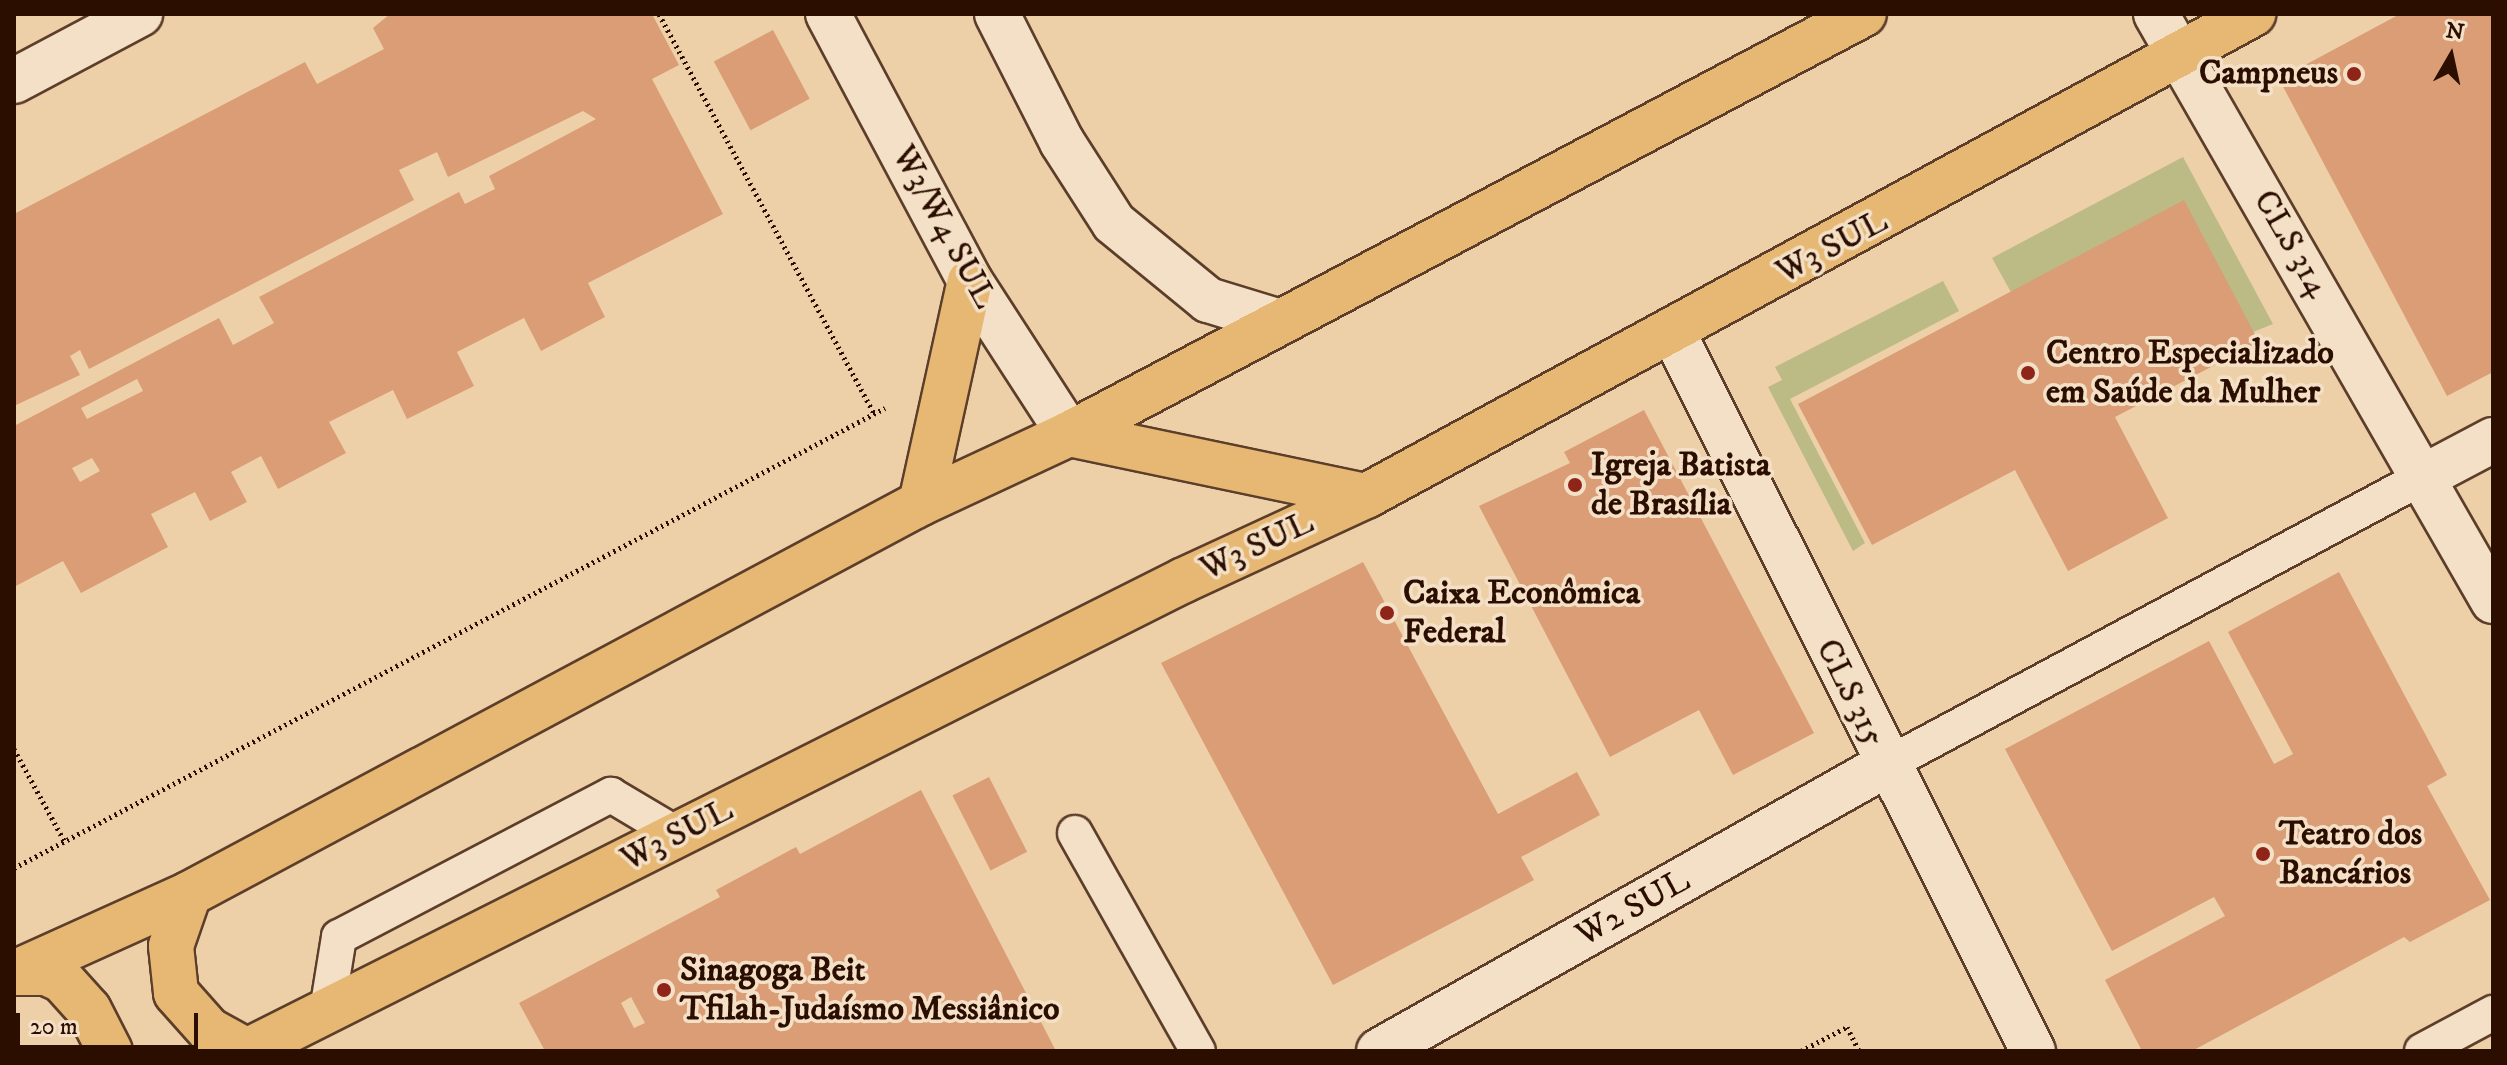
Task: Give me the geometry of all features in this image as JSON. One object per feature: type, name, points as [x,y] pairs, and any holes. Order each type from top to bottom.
[{"type":"main road","points":[[14,973],[189,894],[921,503],[1069,434],[1864,14]]},
{"type":"main road","name":"W3 SUL","points":[[247,1051],[1184,580],[1366,496],[1673,332],[2253,14]]},
{"type":"main road","points":[[921,503],[970,281]]},
{"type":"main road","points":[[1069,434],[1366,496]]},
{"type":"main road","points":[[189,894],[171,946],[176,993],[209,1030],[247,1051]]},
{"type":"main road","points":[[14,973],[46,973],[62,980],[89,1010],[110,1051]]},
{"type":"street","points":[[14,81],[140,14]]},
{"type":"street","name":"W3/W4 SUL","points":[[828,14],[970,281],[1069,434]]},
{"type":"street","points":[[997,14],[1062,142],[1114,223],[1208,300],[1280,322]]},
{"type":"street","name":"CLS 314","points":[[2156,14],[2425,476],[2493,601]]},
{"type":"street","name":"CLS 315","points":[[1673,332],[1886,765],[2033,1051]]},
{"type":"street","points":[[2425,476],[2493,440]]},
{"type":"street","name":"W2 SUL","points":[[1379,1051],[1886,765]]},
{"type":"lane","points":[[1886,765],[2425,476]]},
{"type":"lane","points":[[327,1011],[339,937],[611,795],[678,835]]},
{"type":"lane","points":[[1075,833],[1198,1051]]},
{"type":"lane","points":[[2422,1051],[2493,1013]]},
{"type":"path","points":[[659,14],[874,414]]},
{"type":"path","points":[[14,868],[949,373]]},
{"type":"path","points":[[14,749],[65,842]]},
{"type":"path","points":[[1801,1051],[1847,1027],[1859,1051]]},
{"type":"shaded area","points":[[2183,157],[2273,324],[2253,332],[2012,294],[1992,258]]},
{"type":"shaded area","points":[[1943,281],[1959,311],[1790,399],[1865,543],[1853,551],[1768,387],[1782,380],[1775,367]]},
{"type":"building","points":[[390,14],[652,14],[679,65],[652,79],[723,214],[588,283],[605,317],[541,351],[524,318],[457,352],[474,386],[407,419],[393,390],[329,422],[346,453],[278,489],[261,456],[231,472],[247,502],[210,521],[195,492],[151,514],[168,547],[81,593],[63,561],[14,587],[14,426],[219,318],[233,345],[274,323],[259,297],[459,192],[465,204],[495,189],[489,176],[596,119],[583,111],[448,177],[437,152],[399,170],[414,200],[89,369],[80,350],[70,356],[80,375],[14,406],[14,214],[305,62],[317,84],[384,49],[373,28]],"holes":[[[137,379],[143,391],[87,419],[81,408]],[[92,458],[100,471],[80,482],[72,468]]]},
{"type":"building","points":[[2400,14],[2493,14],[2493,372],[2447,396],[2279,79]]},
{"type":"building","points":[[773,30],[810,99],[750,130],[714,61]]},
{"type":"building","name":"Centro Especializado em Saúde da Mulher","points":[[2184,200],[2259,342],[2115,417],[2168,518],[2068,571],[2015,470],[1872,545],[1798,404]]},
{"type":"building","points":[[1644,410],[1814,733],[1733,775],[1699,710],[1610,757],[1479,506],[1570,463],[1564,452]]},
{"type":"building","points":[[1363,562],[1498,814],[1577,772],[1600,815],[1521,857],[1534,880],[1333,985],[1161,663]]},
{"type":"building","name":"Teatro dos Bancários","points":[[2339,572],[2447,775],[2427,786],[2490,900],[2410,942],[2404,937],[2192,1051],[2142,1051],[2105,980],[2225,916],[2214,897],[2112,951],[2005,749],[2209,641],[2274,764],[2293,754],[2228,632]]},
{"type":"building","points":[[989,777],[1027,852],[991,870],[952,796]]},
{"type":"building","points":[[921,790],[1056,1051],[545,1051],[519,1003],[720,897],[716,890],[796,847],[800,854]],"holes":[[[631,997],[645,1023],[634,1028],[621,1003]]]},
{"type":"place","name":"Campneus","points":[[2354,74]]},
{"type":"place","name":"Centro Especializado em Saúde da Mulher","points":[[2028,373]]},
{"type":"place","name":"Igreja Batista de Brasília","points":[[1575,485]]},
{"type":"place","name":"Caixa Econômica Federal","points":[[1387,613]]},
{"type":"place","name":"Teatro dos Bancários","points":[[2263,854]]},
{"type":"place","name":"Sinagoga Beit Tfilah-Judaísmo Messiânico","points":[[664,990]]}]
